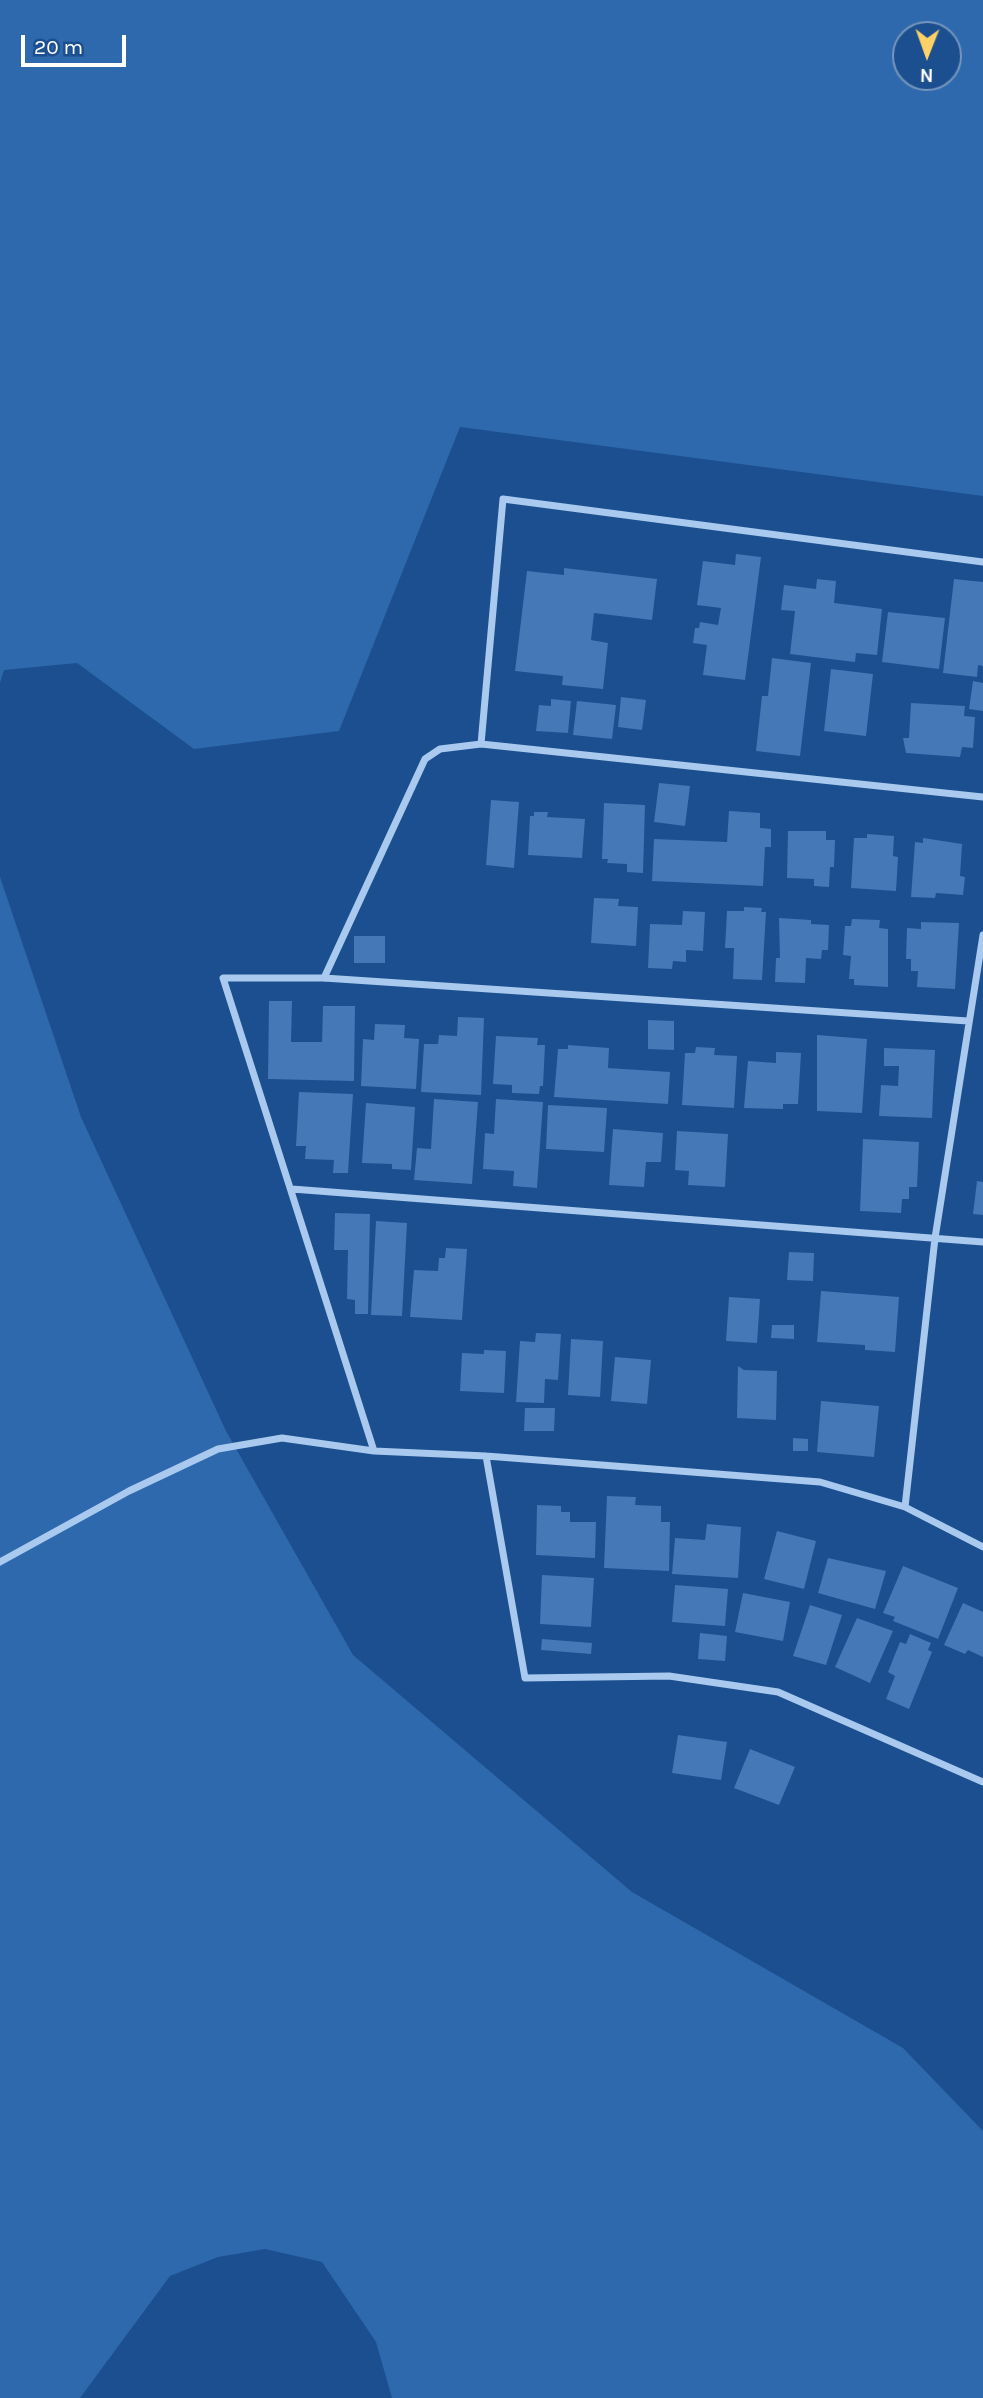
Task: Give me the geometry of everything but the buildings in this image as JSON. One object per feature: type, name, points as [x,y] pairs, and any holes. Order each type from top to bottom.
[{"type":"street","points":[[481,744],[503,499],[983,562]]},
{"type":"street","points":[[324,978],[425,758],[440,749],[481,744],[983,797]]},
{"type":"street","points":[[905,1507],[935,1238],[983,935]]},
{"type":"street","points":[[374,1451],[223,978],[324,978],[968,1021]]},
{"type":"street","points":[[292,1189],[983,1242]]},
{"type":"street","points":[[0,1562],[129,1491],[218,1449],[282,1438],[374,1451],[486,1456],[820,1482],[905,1507],[983,1547]]},
{"type":"street","points":[[486,1456],[524,1678],[669,1676],[778,1692],[983,1782]]},
{"type":"shaded area","points":[[0,0],[983,0],[983,496],[460,427],[339,731],[194,749],[77,663],[4,670],[0,683]]},
{"type":"shaded area","points":[[0,877],[81,1117],[226,1431],[353,1655],[632,1892],[903,2048],[983,2131],[983,2398],[392,2398],[376,2342],[322,2262],[265,2249],[218,2257],[170,2276],[80,2398],[0,2398]]}]
